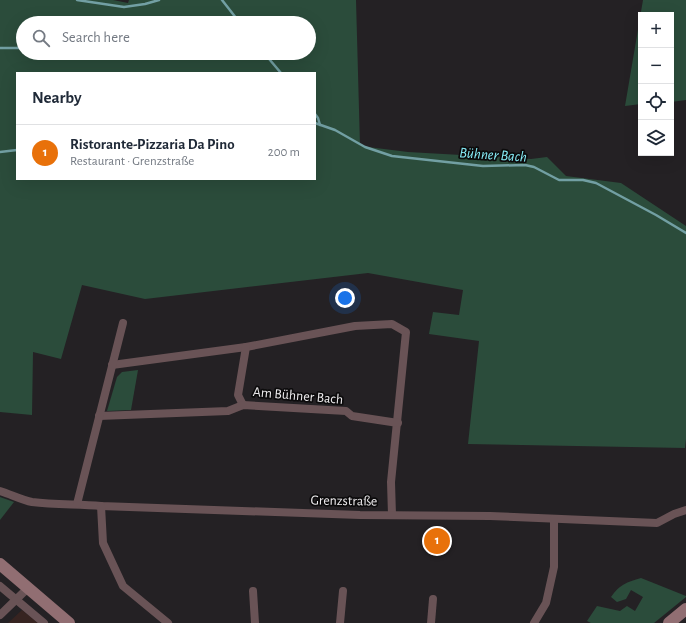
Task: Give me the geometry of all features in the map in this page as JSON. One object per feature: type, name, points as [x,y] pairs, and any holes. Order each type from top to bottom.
[{"type":"street","points":[[77,504],[123,322]]},
{"type":"street","points":[[112,365],[246,347],[355,326],[392,324],[406,332],[391,482],[392,515]]},
{"type":"street","name":"Am Bühner Bach","points":[[243,404],[238,395],[246,347]]},
{"type":"street","name":"Am Bühner Bach","points":[[99,416],[228,412],[243,404],[346,411],[352,416],[398,423]]},
{"type":"street","name":"Grenzstraße","points":[[0,490],[30,501],[52,504],[360,515],[657,522],[686,510]]},
{"type":"street","points":[[101,506],[103,544],[123,586],[168,623]]},
{"type":"street","points":[[534,623],[546,603],[554,567],[554,519]]},
{"type":"street","points":[[0,564],[69,623]]},
{"type":"street","points":[[0,586],[44,623]]},
{"type":"street","points":[[0,615],[28,588]]},
{"type":"street","points":[[254,591],[255,623]]},
{"type":"street","points":[[340,623],[343,591]]},
{"type":"street","points":[[431,623],[433,599]]},
{"type":"street","points":[[669,623],[686,609]]},
{"type":"shaded area","points":[[22,610],[38,623],[8,623]]},
{"type":"green space","points":[[0,0],[113,0],[128,3],[129,0],[356,0],[360,146],[408,152],[531,159],[547,157],[566,176],[621,183],[686,226],[685,448],[468,444],[479,341],[429,334],[433,312],[459,315],[463,290],[368,273],[145,299],[82,285],[61,359],[33,352],[32,415],[0,412]]},
{"type":"green space","points":[[643,0],[686,0],[686,100],[674,102],[674,12],[641,12]]},
{"type":"green space","points":[[638,29],[638,104],[625,106]]},
{"type":"green space","points":[[138,370],[131,410],[107,411],[117,377],[122,372]]},
{"type":"green space","points":[[0,497],[14,502],[0,520]]},
{"type":"green space","points":[[641,578],[686,597],[654,623],[591,623],[587,621],[597,606],[620,611],[627,606],[635,611],[643,597],[631,590],[626,599],[617,602],[611,597],[624,584]]},
{"type":"waterway","points":[[77,0],[124,7],[159,0]]},
{"type":"waterway","points":[[222,0],[235,16]]},
{"type":"waterway","points":[[0,48],[16,48]]},
{"type":"waterway","points":[[270,60],[280,72]]},
{"type":"waterway","points":[[316,115],[320,125]]},
{"type":"waterway","name":"Bühner Bach","points":[[316,123],[335,130],[365,147],[392,156],[483,166],[525,165],[534,167],[559,180],[583,180],[596,183],[686,233]]},
{"type":"waterway","name":"Bühner Bach","points":[[0,152],[16,150]]},
{"type":"place","name":"Ristorante-Pizzaria Da Pino","points":[[437,541]]}]
